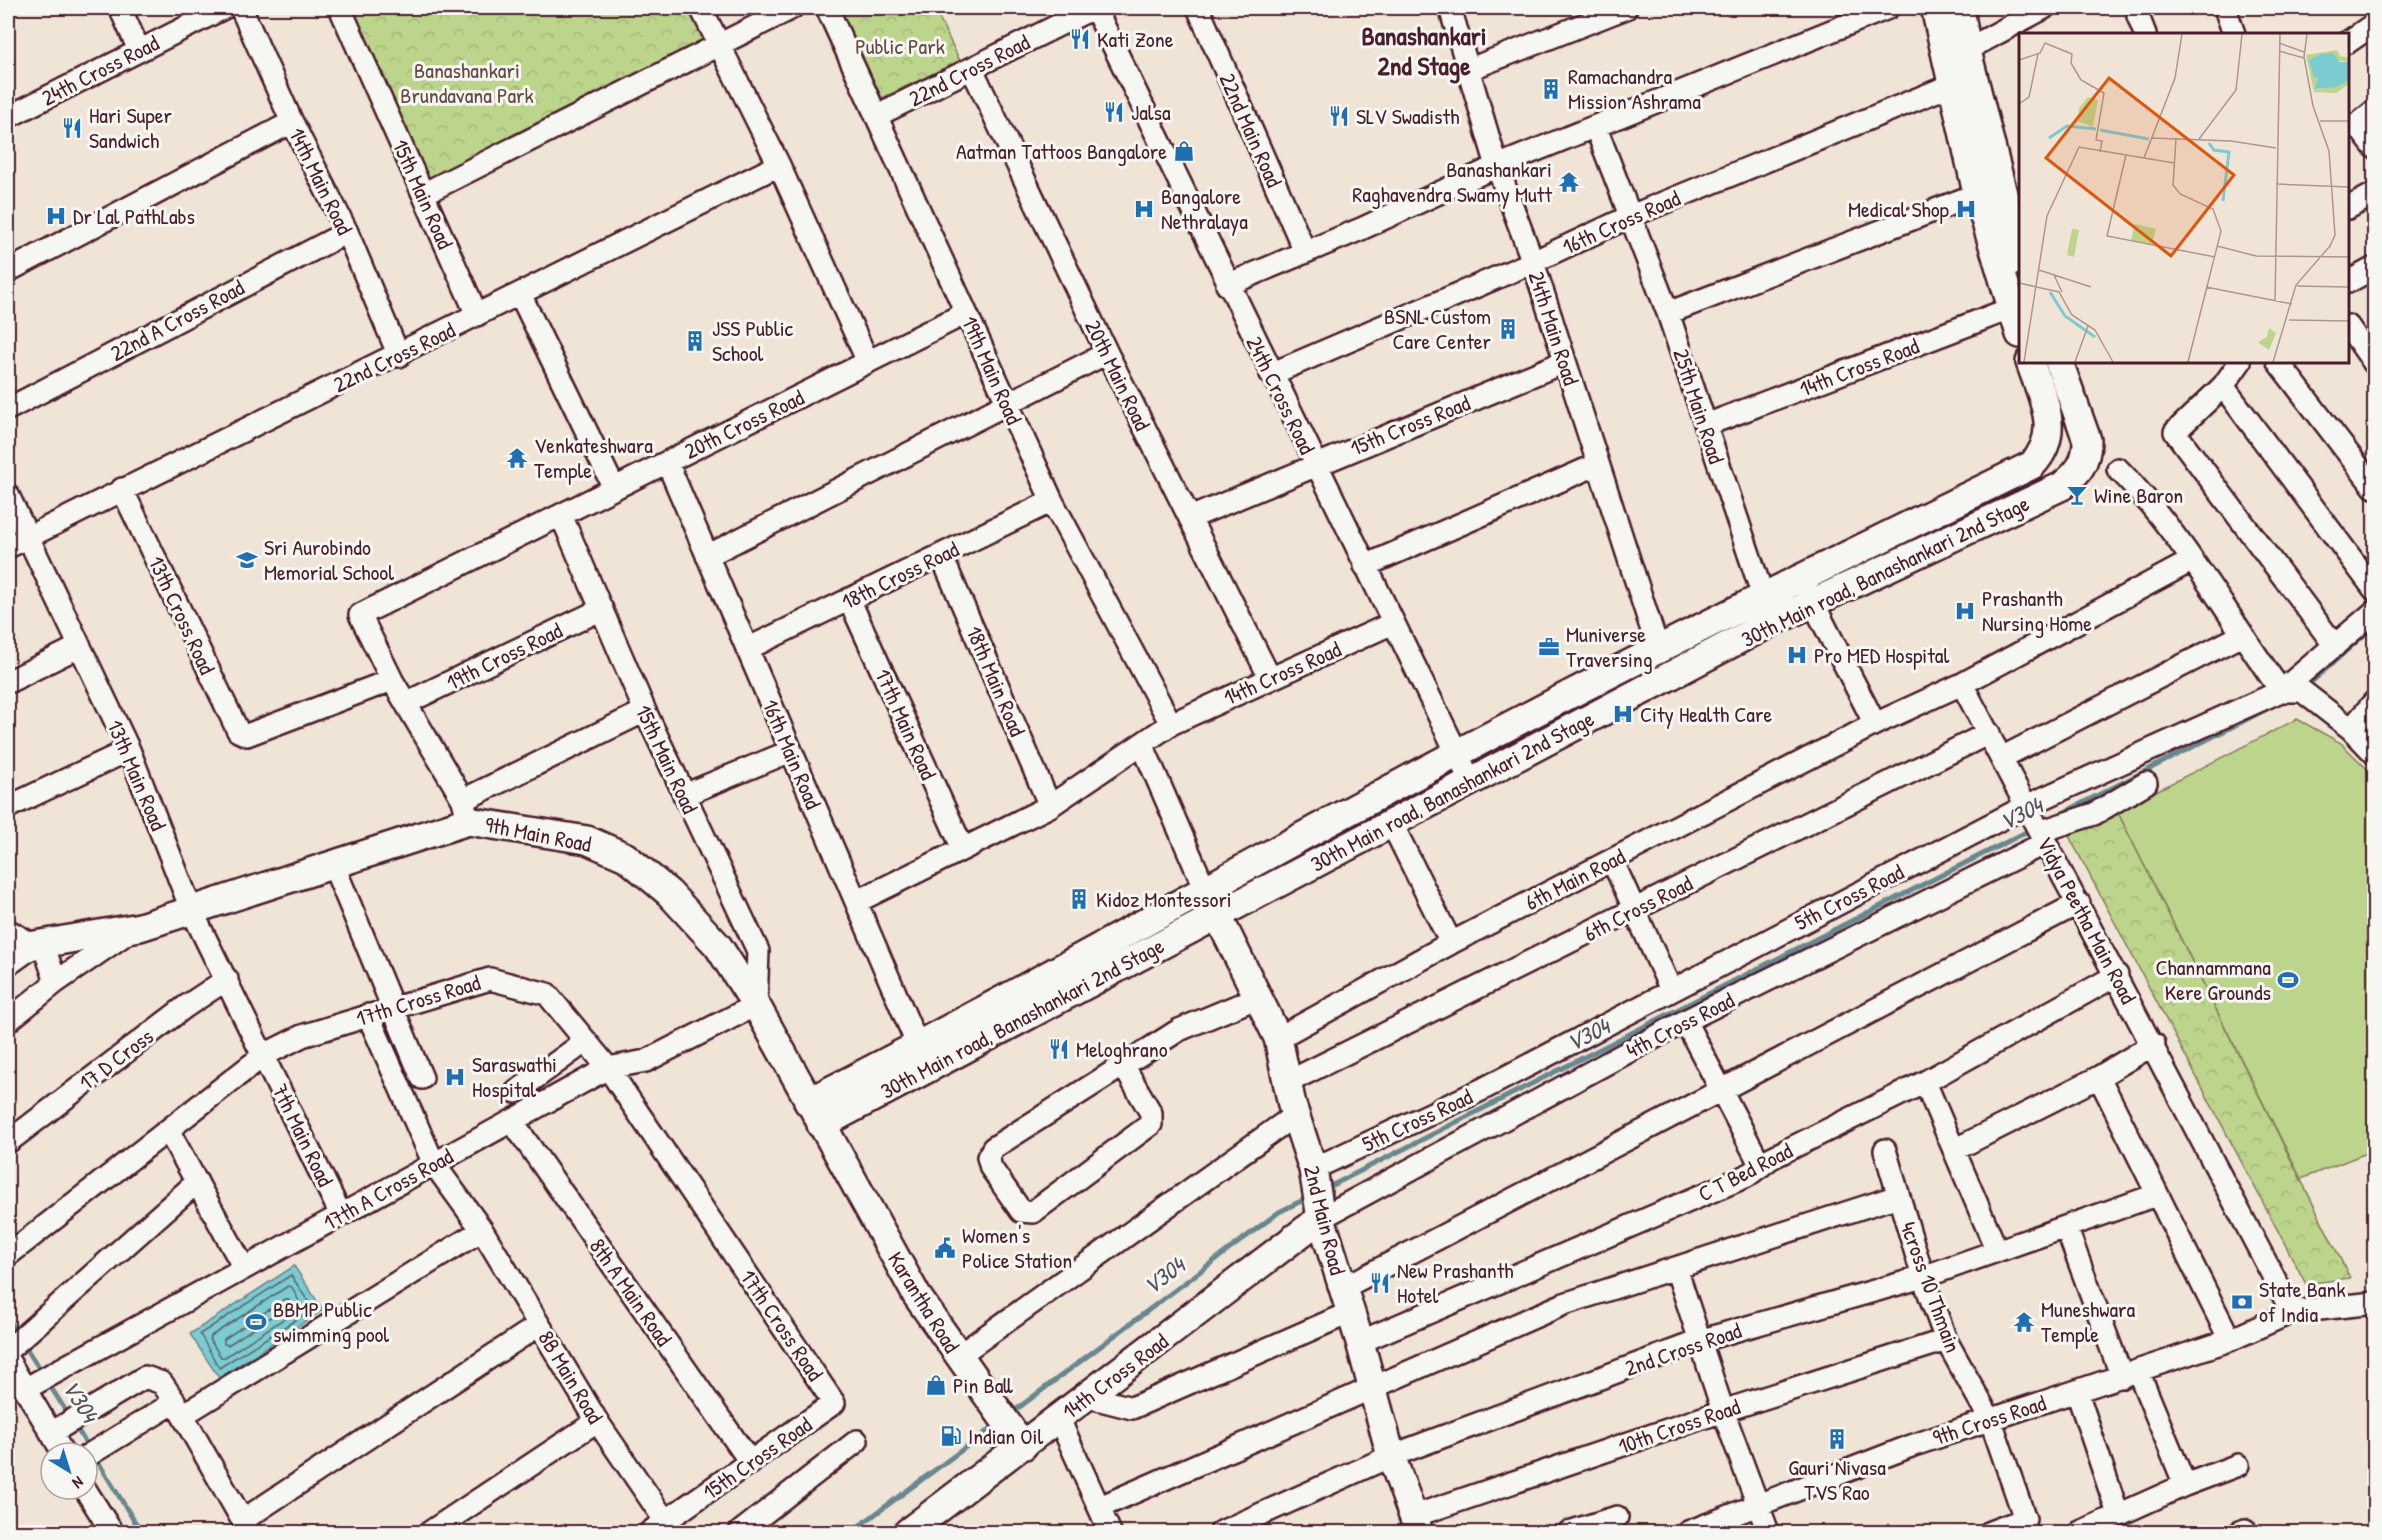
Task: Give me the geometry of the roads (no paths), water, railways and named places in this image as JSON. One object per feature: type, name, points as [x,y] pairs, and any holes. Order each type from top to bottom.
[{"type":"main road","points":[[1935,8],[1960,68],[2010,265],[2019,327]]},
{"type":"main road","points":[[1960,8],[1960,68]]},
{"type":"main road","name":"30th Main road, Banashankari 2nd Stage","points":[[808,1101],[918,1046],[1457,753],[1763,596],[2032,465],[2043,454],[2049,442],[2049,431],[2046,408],[2030,363]]},
{"type":"main road","name":"30th Main road, Banashankari 2nd Stage","points":[[821,1125],[1470,780],[1813,602],[2062,486],[2080,472],[2093,450],[2087,440],[2059,363]]},
{"type":"main road","name":"9th Main Road","points":[[8,961],[27,941],[132,929],[333,864],[466,811],[587,840],[626,857],[669,893],[718,946],[756,1005],[836,1152]]},
{"type":"main road","name":"2nd Main Road","points":[[1217,914],[1256,998],[1278,1038],[1295,1115],[1345,1301],[1360,1342],[1391,1456],[1418,1528]]},
{"type":"main road","name":"Karantha Road","points":[[836,1152],[916,1296],[1010,1428]]},
{"type":"main road","name":"14th Cross Road","points":[[908,1533],[1010,1428],[1059,1419],[1089,1397],[1317,1193]]},
{"type":"street","points":[[120,8],[140,50]]},
{"type":"street","name":"24th Cross Road","points":[[8,117],[224,8]]},
{"type":"street","name":"14th Main Road","points":[[241,8],[292,122],[347,232],[399,356]]},
{"type":"street","name":"15th Main Road","points":[[340,8],[477,315]]},
{"type":"street","points":[[701,8],[779,165],[868,362]]},
{"type":"street","points":[[423,194],[792,8]]},
{"type":"street","name":"19th Main Road","points":[[827,8],[1052,501],[1171,724]]},
{"type":"street","name":"24th Cross Road","points":[[1094,8],[1470,780]]},
{"type":"street","name":"22nd Cross Road","points":[[876,116],[1094,8]]},
{"type":"street","name":"22nd Main Road","points":[[1198,8],[1305,252]]},
{"type":"street","name":"24th Main Road","points":[[1450,8],[1497,166],[1533,262],[1658,649]]},
{"type":"street","points":[[1470,69],[1626,8]]},
{"type":"street","points":[[1227,285],[1497,166],[1596,128],[1888,8]]},
{"type":"street","name":"16th Cross Road","points":[[1271,374],[1533,262],[1960,68],[2044,8]]},
{"type":"street","points":[[2369,8],[2374,18]]},
{"type":"street","points":[[2228,9],[2234,33]]},
{"type":"street","points":[[2349,41],[2374,24]]},
{"type":"street","name":"20th Main Road","points":[[972,69],[1107,353],[1270,678]]},
{"type":"street","points":[[2374,111],[2352,127],[2374,147]]},
{"type":"street","points":[[8,271],[292,122]]},
{"type":"street","name":"25th Main Road","points":[[1596,128],[1668,313],[1763,596]]},
{"type":"street","name":"22nd Cross Road","points":[[8,547],[122,489],[399,356],[779,165]]},
{"type":"street","points":[[1668,313],[1989,189]]},
{"type":"street","points":[[2349,207],[2374,194]]},
{"type":"street","name":"22nd A Cross Road","points":[[8,409],[347,232]]},
{"type":"street","points":[[2349,281],[2374,268]]},
{"type":"street","points":[[520,294],[614,489]]},
{"type":"street","name":"14th Cross Road","points":[[1706,425],[2016,307]]},
{"type":"street","name":"20th Cross Road","points":[[392,680],[360,615],[966,313]]},
{"type":"street","points":[[2349,327],[2374,363]]},
{"type":"street","points":[[707,556],[1107,353]]},
{"type":"street","name":"15th Cross Road","points":[[1190,518],[1564,362]]},
{"type":"street","points":[[2239,363],[2223,386],[2175,432],[2335,646]]},
{"type":"street","points":[[2279,363],[2374,487]]},
{"type":"street","points":[[2223,386],[2374,589]]},
{"type":"street","name":"16th Main Road","points":[[667,462],[918,1046]]},
{"type":"street","points":[[1365,566],[1598,464]]},
{"type":"street","points":[[2118,469],[2136,487],[2192,561],[2281,691],[2302,691],[2351,729],[2374,753]]},
{"type":"street","name":"13th Cross Road","points":[[122,489],[238,731],[247,735],[392,680]]},
{"type":"street","name":"13th Main Road","points":[[8,495],[129,750],[192,909],[264,1055]]},
{"type":"street","name":"18th Cross Road","points":[[747,649],[1052,501]]},
{"type":"street","name":"15th Main Road","points":[[561,514],[645,711],[758,951],[756,1005]]},
{"type":"street","name":"18th Main Road","points":[[941,555],[1050,806]]},
{"type":"street","points":[[1801,578],[1875,724],[1962,684],[2192,561]]},
{"type":"street","name":"17th Main Road","points":[[849,599],[963,849]]},
{"type":"street","name":"19th Cross Road","points":[[406,704],[602,609]]},
{"type":"street","name":"5th Cross Road","points":[[1317,1193],[1481,1090],[1671,990],[2036,826],[2281,691],[2374,612]]},
{"type":"street","name":"14th Cross Road","points":[[856,902],[1050,806],[1171,724],[1393,623]]},
{"type":"street","points":[[2001,758],[2242,635]]},
{"type":"street","points":[[8,682],[80,646]]},
{"type":"street","points":[[392,680],[466,811],[645,711]]},
{"type":"street","name":"Vidya Peetha Main Road","points":[[1962,684],[2154,1044],[2292,1312]]},
{"type":"street","points":[[2351,729],[2374,702]]},
{"type":"street","name":"6th Main Road","points":[[1278,1038],[1452,944],[1875,724]]},
{"type":"street","name":"6th Cross Road","points":[[1288,1082],[1989,733]]},
{"type":"street","points":[[1142,744],[1217,914]]},
{"type":"street","points":[[8,807],[129,750]]},
{"type":"street","points":[[684,795],[791,751]]},
{"type":"street","points":[[2036,826],[2094,814],[2146,783]]},
{"type":"street","points":[[1391,822],[1452,944]]},
{"type":"street","name":"4th Cross Road","points":[[1317,1193],[1685,1021],[2036,826]]},
{"type":"street","points":[[1612,860],[1671,990]]},
{"type":"street","points":[[333,864],[422,1078]]},
{"type":"street","points":[[1089,1397],[1132,1408],[1345,1301],[1721,1092],[2079,903]]},
{"type":"street","points":[[8,1021],[56,982],[132,929]]},
{"type":"street","points":[[27,941],[56,982]]},
{"type":"street","name":"C T Bed Road","points":[[1360,1342],[1747,1176],[1761,1166],[1925,1082],[2117,975]]},
{"type":"street","name":"17 D Cross","points":[[8,1142],[185,1007],[227,979]]},
{"type":"street","name":"17th Cross Road","points":[[8,1256],[264,1055],[302,1036],[490,979],[547,994],[608,1068],[834,1403]]},
{"type":"street","points":[[1123,1065],[1151,1113],[1151,1124],[1146,1130],[1033,1212],[1021,1211],[991,1168],[988,1157],[993,1148],[1123,1065],[1179,1030],[1256,998]]},
{"type":"street","name":"17th A Cross Road","points":[[25,1389],[608,1068],[646,1061],[756,1005]]},
{"type":"street","name":"8B Main Road","points":[[368,1015],[434,1164],[482,1230],[662,1529]]},
{"type":"street","points":[[1685,1021],[1761,1166]]},
{"type":"street","points":[[516,1092],[586,1041]]},
{"type":"street","points":[[1954,1150],[2098,1077],[2154,1044]]},
{"type":"street","name":"7th Main Road","points":[[264,1055],[341,1215]]},
{"type":"street","points":[[2098,1077],[2230,1340]]},
{"type":"street","points":[[1925,1082],[1997,1251]]},
{"type":"street","points":[[958,1356],[1295,1115]]},
{"type":"street","name":"8th A Main Road","points":[[512,1121],[751,1463]]},
{"type":"street","points":[[168,1130],[244,1268]]},
{"type":"street","name":"4cross 10 Thmain","points":[[1885,1150],[1923,1277],[1946,1340],[1991,1421],[2025,1519],[1990,1533]]},
{"type":"street","points":[[8,1350],[197,1182]]},
{"type":"street","name":"2nd Cross Road","points":[[1221,1533],[1391,1456],[1702,1340],[1923,1277],[2156,1195]]},
{"type":"street","points":[[1100,1507],[1564,1304],[1898,1196]]},
{"type":"street","points":[[2066,1227],[2130,1374],[2185,1485]]},
{"type":"street","points":[[99,1450],[179,1409],[482,1230]]},
{"type":"street","points":[[1676,1268],[1702,1340],[1723,1411],[1768,1533]]},
{"type":"street","points":[[2292,1312],[2374,1303]]},
{"type":"street","name":"9th Cross Road","points":[[1688,1533],[1760,1507],[1911,1446],[2230,1340],[2292,1312]]},
{"type":"street","points":[[51,1433],[145,1377],[162,1383],[246,1526],[539,1325]]},
{"type":"street","name":"10th Cross Road","points":[[1418,1528],[1723,1411],[1946,1340]]},
{"type":"street","points":[[8,1360],[56,1441]]},
{"type":"street","points":[[2077,1392],[2118,1514]]},
{"type":"street","name":"15th Cross Road","points":[[662,1529],[834,1403]]},
{"type":"street","points":[[1059,1419],[1110,1533]]},
{"type":"street","points":[[430,1533],[597,1421]]},
{"type":"street","points":[[740,1533],[857,1441]]},
{"type":"street","points":[[2080,1533],[2185,1485],[2238,1466]]},
{"type":"street","points":[[92,1501],[112,1533]]},
{"type":"street","points":[[1569,1533],[1617,1517]]},
{"type":"water","name":"BBMP Public swimming pool","points":[[294,1266],[323,1310],[219,1378],[190,1334]]},
{"type":"waterway","name":"V304","points":[[2306,687],[2374,626]]},
{"type":"waterway","name":"V304","points":[[2055,817],[2269,708]]},
{"type":"waterway","name":"V304","points":[[1323,1190],[2034,828]]},
{"type":"waterway","name":"V304","points":[[1009,1415],[1279,1212],[1309,1197]]},
{"type":"waterway","name":"V304","points":[[8,1319],[18,1335]]},
{"type":"waterway","name":"V304","points":[[23,1343],[42,1373]]},
{"type":"waterway","name":"V304","points":[[47,1381],[69,1416]]},
{"type":"waterway","name":"V304","points":[[74,1424],[84,1441]]},
{"type":"waterway","name":"V304","points":[[851,1532],[997,1424]]},
{"type":"waterway","name":"V304","points":[[99,1464],[141,1532]]},
{"type":"place","name":"Kati Zone","points":[[1080,39]]},
{"type":"place","name":"Ramachandra Mission Ashrama","points":[[1551,89]]},
{"type":"place","name":"Jalsa","points":[[1114,112]]},
{"type":"place","name":"SLV Swadisth","points":[[1339,116]]},
{"type":"place","name":"Hari Super Sandwich","points":[[72,128]]},
{"type":"place","name":"Aatman Tattoos Bangalore","points":[[1184,151]]},
{"type":"place","name":"Banashankari Raghavendra Swamy Mutt","points":[[1569,182]]},
{"type":"place","name":"Bangalore Nethralaya","points":[[1144,209]]},
{"type":"place","name":"Medical Shop","points":[[1966,209]]},
{"type":"place","name":"Dr Lal PathLabs","points":[[56,216]]},
{"type":"place","name":"BSNL Custom Care Center","points":[[1508,329]]},
{"type":"place","name":"JSS Public School","points":[[695,341]]},
{"type":"place","name":"Venkateshwara Temple","points":[[517,458]]},
{"type":"place","name":"Wine Baron","points":[[2077,495]]},
{"type":"place","name":"Sri Aurobindo Memorial School","points":[[247,560]]},
{"type":"place","name":"Prashanth Nursing Home","points":[[1965,611]]},
{"type":"place","name":"Muniverse Traversing","points":[[1549,647]]},
{"type":"place","name":"Pro MED Hospital","points":[[1797,655]]},
{"type":"place","name":"City Health Care","points":[[1623,714]]},
{"type":"place","name":"Kidoz Montessori","points":[[1079,899]]},
{"type":"place","name":"Channammana Kere Grounds","points":[[2288,980]]},
{"type":"place","name":"Meloghrano","points":[[1059,1049]]},
{"type":"place","name":"Saraswathi Hospital","points":[[455,1077]]},
{"type":"place","name":"Women's Police Station","points":[[945,1248]]},
{"type":"place","name":"New Prashanth Hotel","points":[[1380,1283]]},
{"type":"place","name":"State Bank of India","points":[[2242,1302]]},
{"type":"place","name":"BBMP Public swimming pool","points":[[256,1322]]},
{"type":"place","name":"Muneshwara Temple","points":[[2024,1322]]},
{"type":"place","name":"Pin Ball","points":[[936,1385]]},
{"type":"place","name":"Indian Oil","points":[[951,1436]]},
{"type":"place","name":"Gauri Nivasa TVS Rao","points":[[1837,1439]]},
{"type":"district","name":"Banashankari 2nd Stage","points":[[1424,51]]},
{"type":"park label","name":"Public Park","points":[[900,46]]},
{"type":"park label","name":"Banashankari Brundavana Park","points":[[467,82]]}]
